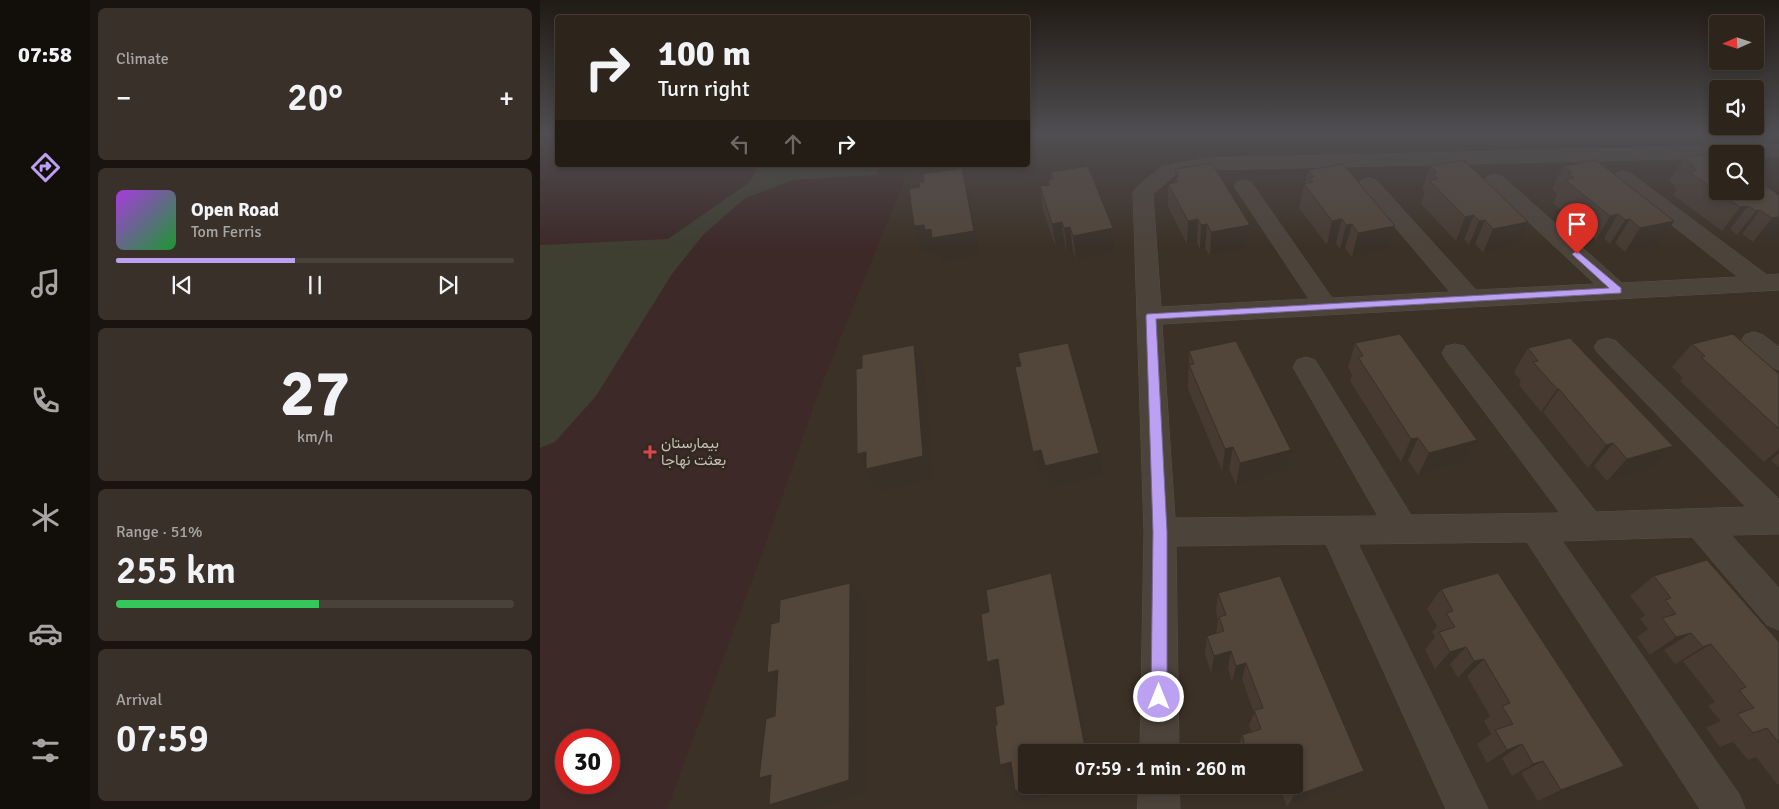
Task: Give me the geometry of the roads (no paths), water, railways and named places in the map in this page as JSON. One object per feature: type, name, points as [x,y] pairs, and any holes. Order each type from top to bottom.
[{"type":"street","points":[[1159,744],[1160,532],[1151,316],[1143,192],[1166,173]]},
{"type":"street","points":[[1623,177],[1771,282]]},
{"type":"street","points":[[1496,180],[1618,291]]},
{"type":"street","points":[[1369,184],[1470,299]]},
{"type":"street","points":[[1244,186],[1326,307]]},
{"type":"street","points":[[1151,316],[1771,282]]},
{"type":"street","points":[[1754,341],[1779,361]]},
{"type":"street","points":[[1607,347],[1779,520]]},
{"type":"street","points":[[1455,353],[1588,526]]},
{"type":"street","points":[[1306,367],[1402,529]]},
{"type":"street","points":[[1160,532],[1535,528],[1779,520]]},
{"type":"street","points":[[1700,522],[1779,613]]},
{"type":"street","points":[[1535,528],[1724,809]]},
{"type":"street","points":[[1335,530],[1467,809]]},
{"type":"street","points":[[1158,809],[1159,794]]},
{"type":"place","name":"بیمارستان بعثت نهاجا","points":[[650,452]]}]
